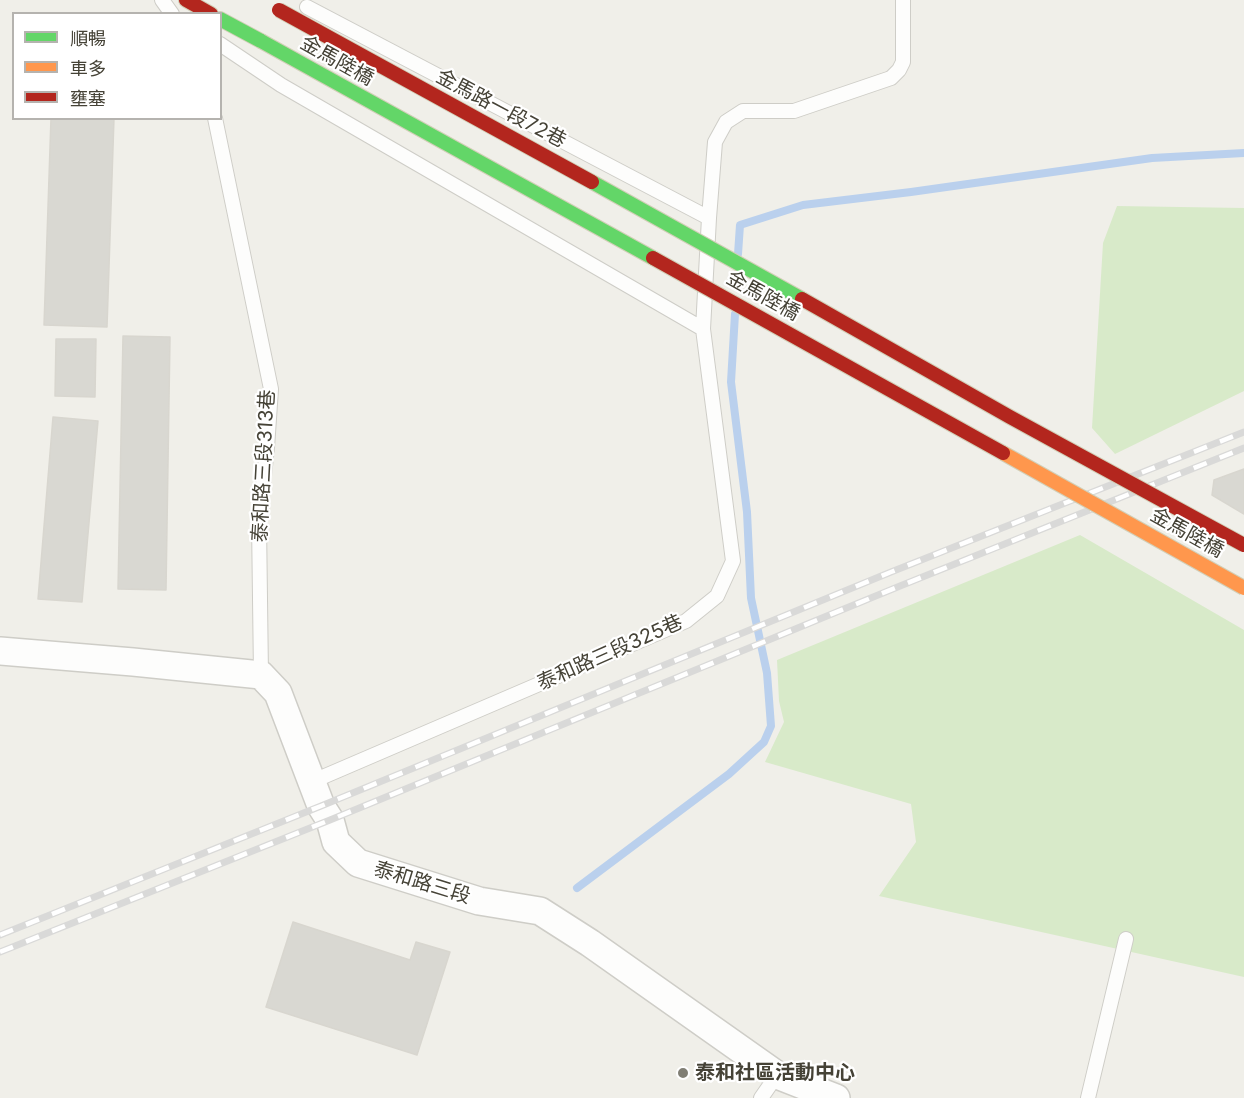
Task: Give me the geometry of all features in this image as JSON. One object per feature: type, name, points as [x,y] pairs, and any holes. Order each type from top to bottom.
[{"type":"main road","points":[[186,0],[207,12]]},
{"type":"main road","name":"金馬陸橋","points":[[275,7],[1244,545]]},
{"type":"main road","name":"金馬陸橋","points":[[222,20],[771,322],[1244,588]]},
{"type":"street","points":[[0,651],[261,675]]},
{"type":"street","name":"泰和路三段","points":[[261,675],[278,693],[311,782],[321,806],[330,819],[336,842],[358,863],[479,901],[540,911],[590,943],[777,1075],[836,1098]]},
{"type":"lane","points":[[170,0],[182,12]]},
{"type":"lane","name":"金馬路一段72巷","points":[[294,0],[709,218]]},
{"type":"lane","name":"泰和路三段325巷","points":[[311,782],[686,621],[717,596],[733,561],[703,329],[715,142],[726,122],[743,111],[794,111],[891,78],[903,62],[903,0]]},
{"type":"lane","points":[[222,45],[281,85],[703,329]]},
{"type":"lane","name":"泰和路三段313巷","points":[[215,120],[271,389],[259,522],[261,675]]},
{"type":"lane","points":[[1088,1098],[1126,939]]},
{"type":"lane","points":[[761,1098],[777,1075]]},
{"type":"green space","points":[[1117,206],[1244,208],[1244,391],[1115,454],[1092,428],[1103,243]]},
{"type":"green space","points":[[1080,535],[1244,630],[1244,977],[879,896],[916,842],[911,804],[765,762],[784,722],[779,701],[777,660]]},
{"type":"building","points":[[51,120],[114,120],[107,327],[44,325]]},
{"type":"building","points":[[123,336],[170,337],[166,590],[118,589]]},
{"type":"building","points":[[56,339],[96,339],[95,397],[55,396]]},
{"type":"building","points":[[53,417],[98,421],[82,602],[38,599]]},
{"type":"building","points":[[1244,469],[1244,514],[1212,495],[1214,480]]},
{"type":"building","points":[[293,922],[410,960],[416,942],[450,952],[417,1055],[266,1007]]},
{"type":"waterway","points":[[738,254],[740,225],[803,205],[1152,158],[1244,153]]},
{"type":"waterway","points":[[577,888],[729,774],[764,742],[771,726],[767,673],[751,598],[747,512],[731,382],[735,314]]},
{"type":"railway","points":[[0,935],[891,572],[1244,432]]},
{"type":"railway","points":[[0,952],[1244,448]]},
{"type":"traffic: fast","points":[[222,20],[261,41]]},
{"type":"traffic: fast","points":[[261,41],[653,258]]},
{"type":"traffic: fast","points":[[592,182],[802,299]]},
{"type":"traffic: jam","points":[[186,0],[207,12]]},
{"type":"traffic: jam","points":[[279,10],[592,182]]},
{"type":"traffic: jam","points":[[653,258],[1003,453]]},
{"type":"traffic: jam","points":[[802,299],[1010,417],[1244,545]]},
{"type":"traffic: slow","points":[[1003,453],[1244,588]]},
{"type":"place","name":"泰和社區活動中心","points":[[683,1073]]}]
